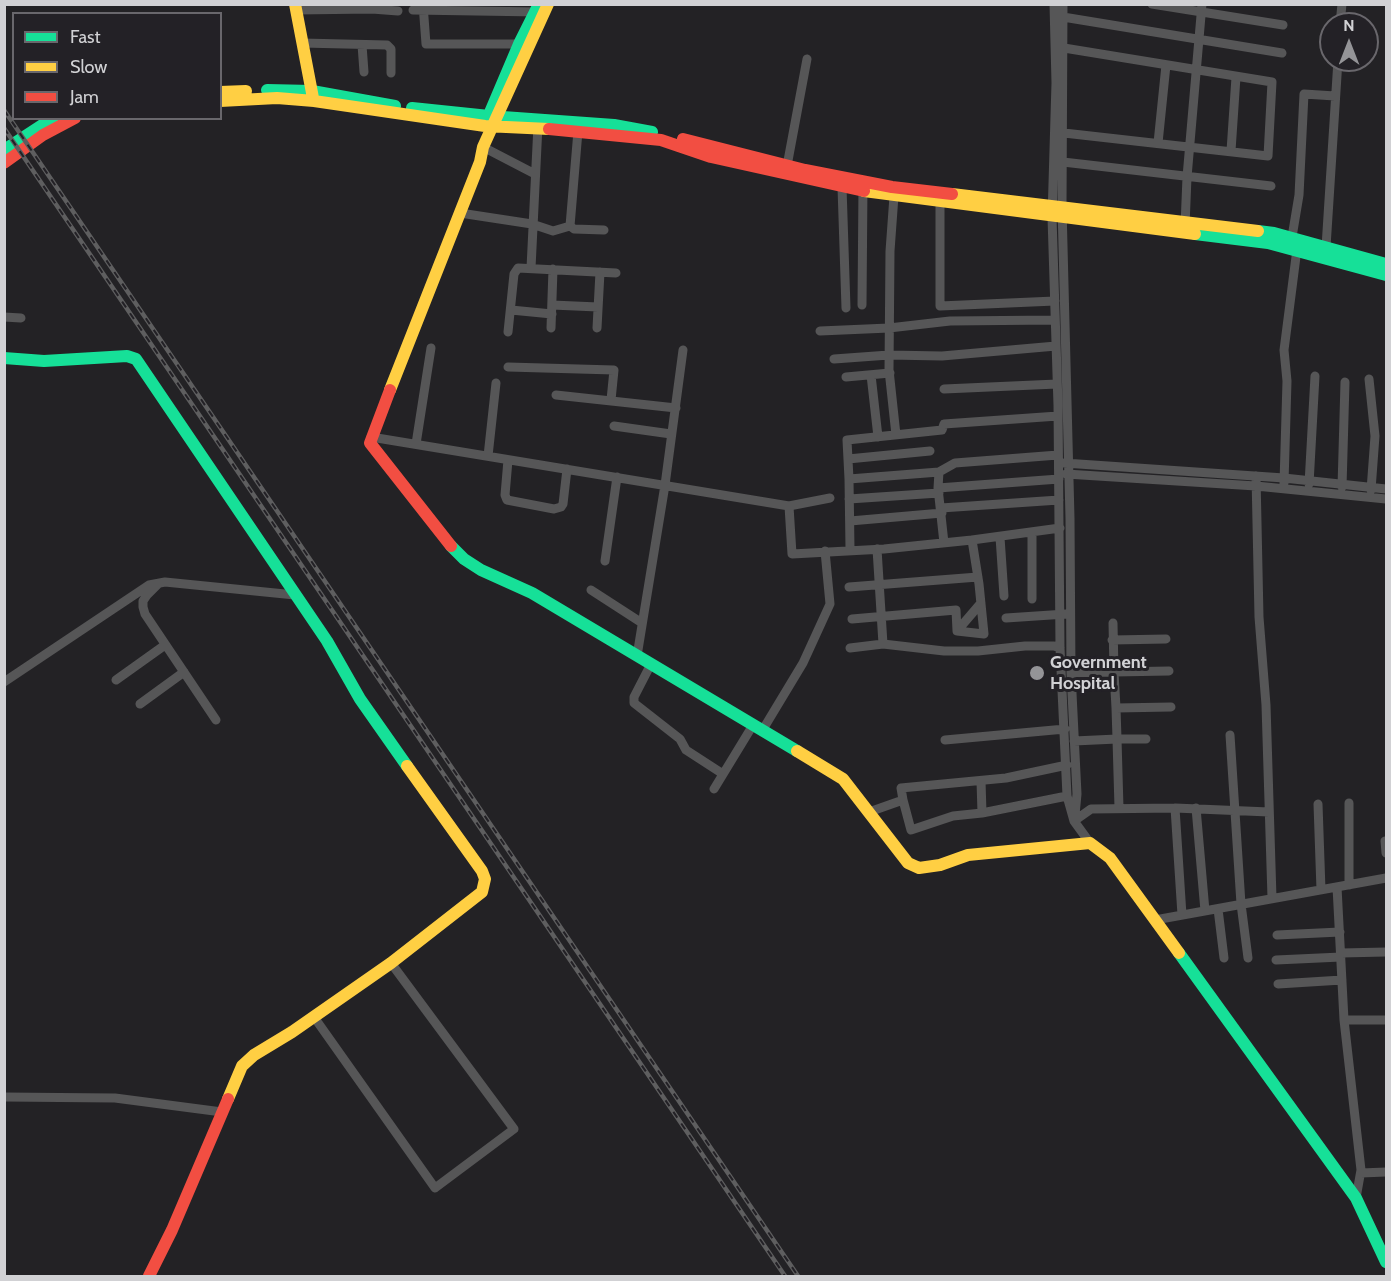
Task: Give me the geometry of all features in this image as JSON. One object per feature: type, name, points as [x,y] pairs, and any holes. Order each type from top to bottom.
[{"type":"street","points":[[1054,4],[1060,648],[1067,796],[1074,821],[1090,843],[1110,858],[1356,1198],[1386,1262]]},
{"type":"street","points":[[1063,4],[1064,162],[1057,211],[1054,301],[1060,467],[1069,475],[1342,493],[1386,489]]},
{"type":"street","points":[[1152,4],[1201,8],[1283,25]]},
{"type":"street","points":[[423,7],[426,44],[519,44]]},
{"type":"street","points":[[413,10],[423,7],[542,8]]},
{"type":"street","points":[[313,96],[296,8],[398,10]]},
{"type":"street","points":[[542,8],[519,44],[491,121],[480,162],[370,437],[370,443],[452,548],[464,559],[481,570],[532,593],[843,779],[908,863],[919,868],[940,865],[968,855],[1090,843]]},
{"type":"street","points":[[491,121],[542,8]]},
{"type":"street","points":[[1185,227],[1201,8]]},
{"type":"street","points":[[1063,17],[1282,53]]},
{"type":"street","points":[[302,44],[390,46],[391,73]]},
{"type":"street","points":[[362,45],[364,72]]},
{"type":"street","points":[[1064,48],[1272,82],[1268,156],[1064,133]]},
{"type":"street","points":[[787,166],[807,59]]},
{"type":"street","points":[[1158,143],[1166,65]]},
{"type":"street","points":[[1326,247],[1337,72]]},
{"type":"street","points":[[1231,151],[1236,77]]},
{"type":"street","points":[[222,92],[313,96],[491,121],[607,124],[656,133],[894,196],[1057,211]]},
{"type":"street","points":[[222,101],[276,94]]},
{"type":"street","points":[[1284,489],[1287,381],[1284,350],[1299,195],[1304,94],[1335,96]]},
{"type":"street","points":[[4,150],[50,120]]},
{"type":"street","points":[[4,163],[43,135],[71,120]]},
{"type":"street","points":[[538,124],[661,140],[711,157],[842,187],[892,187],[1185,227],[1268,243],[1295,243],[1326,247],[1386,264]]},
{"type":"street","points":[[531,268],[538,124]]},
{"type":"street","points":[[570,226],[578,131]]},
{"type":"street","points":[[484,144],[535,174]]},
{"type":"street","points":[[1064,162],[1271,186]]},
{"type":"street","points":[[842,187],[846,308]]},
{"type":"street","points":[[862,187],[862,305]]},
{"type":"street","points":[[894,196],[890,251],[889,328],[890,373],[896,435]]},
{"type":"street","points":[[940,202],[940,306],[1054,301]]},
{"type":"street","points":[[460,213],[532,224],[553,231],[570,226],[574,229],[604,230]]},
{"type":"street","points":[[1295,243],[1386,275]]},
{"type":"street","points":[[508,332],[516,270],[531,268],[616,273]]},
{"type":"street","points":[[551,328],[553,269]]},
{"type":"street","points":[[597,328],[600,272]]},
{"type":"street","points":[[511,310],[598,307]]},
{"type":"street","points":[[4,317],[21,318]]},
{"type":"street","points":[[820,331],[889,328],[950,321],[1055,320]]},
{"type":"street","points":[[834,359],[942,356],[1056,346]]},
{"type":"street","points":[[416,444],[431,348]]},
{"type":"street","points":[[636,656],[665,486],[683,350]]},
{"type":"street","points":[[4,358],[44,361],[127,356],[136,359],[327,641],[360,699],[482,872],[484,879],[482,892],[391,963],[314,1017],[254,1054],[242,1066],[172,1230],[149,1276]]},
{"type":"street","points":[[508,367],[614,370],[611,400]]},
{"type":"street","points":[[846,377],[890,373]]},
{"type":"street","points":[[871,375],[878,437]]},
{"type":"street","points":[[1308,490],[1315,376]]},
{"type":"street","points":[[1369,379],[1375,436],[1371,492]]},
{"type":"street","points":[[1342,493],[1345,382]]},
{"type":"street","points":[[488,456],[496,383]]},
{"type":"street","points":[[944,389],[1057,384]]},
{"type":"street","points":[[556,395],[676,408]]},
{"type":"street","points":[[850,549],[847,440],[942,430],[944,424],[1058,416]]},
{"type":"street","points":[[614,426],[671,434]]},
{"type":"street","points":[[370,437],[789,506],[830,498]]},
{"type":"street","points":[[848,459],[930,451]]},
{"type":"street","points":[[508,460],[505,495],[507,500],[543,507],[561,507],[567,469]]},
{"type":"street","points":[[849,479],[939,472],[955,463],[1309,480],[1342,483],[1386,499]]},
{"type":"street","points":[[849,499],[938,490],[1060,467]]},
{"type":"street","points":[[939,472],[938,490],[944,543]]},
{"type":"street","points":[[1069,475],[1071,673],[1077,794],[1074,821]]},
{"type":"street","points":[[1256,476],[1258,617],[1266,705],[1272,898]]},
{"type":"street","points":[[605,561],[617,477]]},
{"type":"street","points":[[850,521],[941,510],[1059,500]]},
{"type":"street","points":[[789,506],[792,554],[944,543],[1060,528]]},
{"type":"street","points":[[1032,532],[1032,599]]},
{"type":"street","points":[[1000,537],[1004,596]]},
{"type":"street","points":[[957,631],[984,634],[972,540]]},
{"type":"street","points":[[877,549],[883,644]]},
{"type":"street","points":[[714,789],[803,663],[830,604],[825,551]]},
{"type":"street","points":[[849,587],[978,577]]},
{"type":"street","points":[[4,682],[144,587],[159,582],[295,595]]},
{"type":"street","points":[[159,582],[147,595],[142,608],[216,720]]},
{"type":"street","points":[[591,590],[642,622]]},
{"type":"street","points":[[957,631],[981,603]]},
{"type":"street","points":[[852,619],[956,610],[957,631]]},
{"type":"street","points":[[1006,618],[1071,614]]},
{"type":"street","points":[[1113,623],[1119,808]]},
{"type":"street","points":[[1113,640],[1166,639]]},
{"type":"street","points":[[850,648],[883,644],[945,651],[978,651],[1025,646],[1060,648]]},
{"type":"street","points":[[116,680],[165,645]]},
{"type":"street","points":[[651,664],[634,697],[634,703],[681,739],[685,748],[723,774]]},
{"type":"street","points":[[1071,673],[1169,671]]},
{"type":"street","points":[[140,704],[184,672]]},
{"type":"street","points":[[1116,708],[1171,706]]},
{"type":"street","points":[[945,740],[1065,729]]},
{"type":"street","points":[[1230,735],[1237,812],[1241,904],[1248,958]]},
{"type":"street","points":[[1074,741],[1146,739]]},
{"type":"street","points":[[1067,765],[981,781],[901,788],[912,830],[953,816],[982,813],[1067,796]]},
{"type":"street","points":[[981,781],[982,813]]},
{"type":"street","points":[[869,812],[903,800]]},
{"type":"street","points":[[1349,803],[1349,885]]},
{"type":"street","points":[[1318,804],[1321,890]]},
{"type":"street","points":[[1074,821],[1091,809],[1196,807],[1237,812],[1269,812]]},
{"type":"street","points":[[1196,807],[1205,911]]},
{"type":"street","points":[[1175,808],[1182,915]]},
{"type":"street","points":[[1385,840],[1386,853]]},
{"type":"street","points":[[1155,920],[1386,878]]},
{"type":"street","points":[[1337,887],[1344,1020],[1361,1173],[1356,1198]]},
{"type":"street","points":[[1218,909],[1224,958]]},
{"type":"street","points":[[1277,935],[1340,932]]},
{"type":"street","points":[[1276,960],[1386,952]]},
{"type":"street","points":[[314,1017],[435,1188],[514,1129],[391,963]]},
{"type":"street","points":[[1278,984],[1342,980]]},
{"type":"street","points":[[1344,1020],[1386,1020]]},
{"type":"street","points":[[4,1098],[115,1098],[222,1112]]},
{"type":"street","points":[[1361,1173],[1386,1172]]},
{"type":"railway","points":[[4,110],[798,1276]]},
{"type":"railway","points":[[4,128],[785,1276]]},
{"type":"traffic: fast","points":[[488,117],[539,4]]},
{"type":"traffic: fast","points":[[267,90],[312,91],[395,106]]},
{"type":"traffic: fast","points":[[412,108],[614,125],[652,132]]},
{"type":"traffic: fast","points":[[4,150],[50,120]]},
{"type":"traffic: fast","points":[[1258,231],[1274,233],[1386,264]]},
{"type":"traffic: fast","points":[[1195,234],[1268,243],[1386,275]]},
{"type":"traffic: fast","points":[[4,358],[44,361],[127,356],[136,359],[327,641],[360,699],[407,766]]},
{"type":"traffic: fast","points":[[451,546],[464,559],[481,570],[532,593],[797,751]]},
{"type":"traffic: fast","points":[[1179,953],[1356,1198],[1386,1262]]},
{"type":"traffic: slow","points":[[295,4],[313,98]]},
{"type":"traffic: slow","points":[[390,390],[480,162],[483,147],[548,4]]},
{"type":"traffic: slow","points":[[222,92],[246,91]]},
{"type":"traffic: slow","points":[[222,101],[277,98],[314,101],[485,126],[549,129]]},
{"type":"traffic: slow","points":[[864,191],[1195,234]]},
{"type":"traffic: slow","points":[[952,194],[1258,231]]},
{"type":"traffic: slow","points":[[797,751],[843,779],[908,863],[919,868],[940,865],[968,855],[1090,843],[1110,858],[1179,953]]},
{"type":"traffic: slow","points":[[228,1099],[242,1066],[254,1055],[292,1032],[391,963],[482,892],[485,879],[482,871],[407,766]]},
{"type":"traffic: jam","points":[[4,163],[43,135],[71,120]]},
{"type":"traffic: jam","points":[[549,129],[661,140],[711,157],[864,191]]},
{"type":"traffic: jam","points":[[683,139],[805,170],[892,187],[952,194]]},
{"type":"traffic: jam","points":[[390,390],[370,443],[451,546]]},
{"type":"traffic: jam","points":[[149,1276],[172,1230],[228,1099]]},
{"type":"place","name":"Government Hospital","points":[[1037,673]]}]
